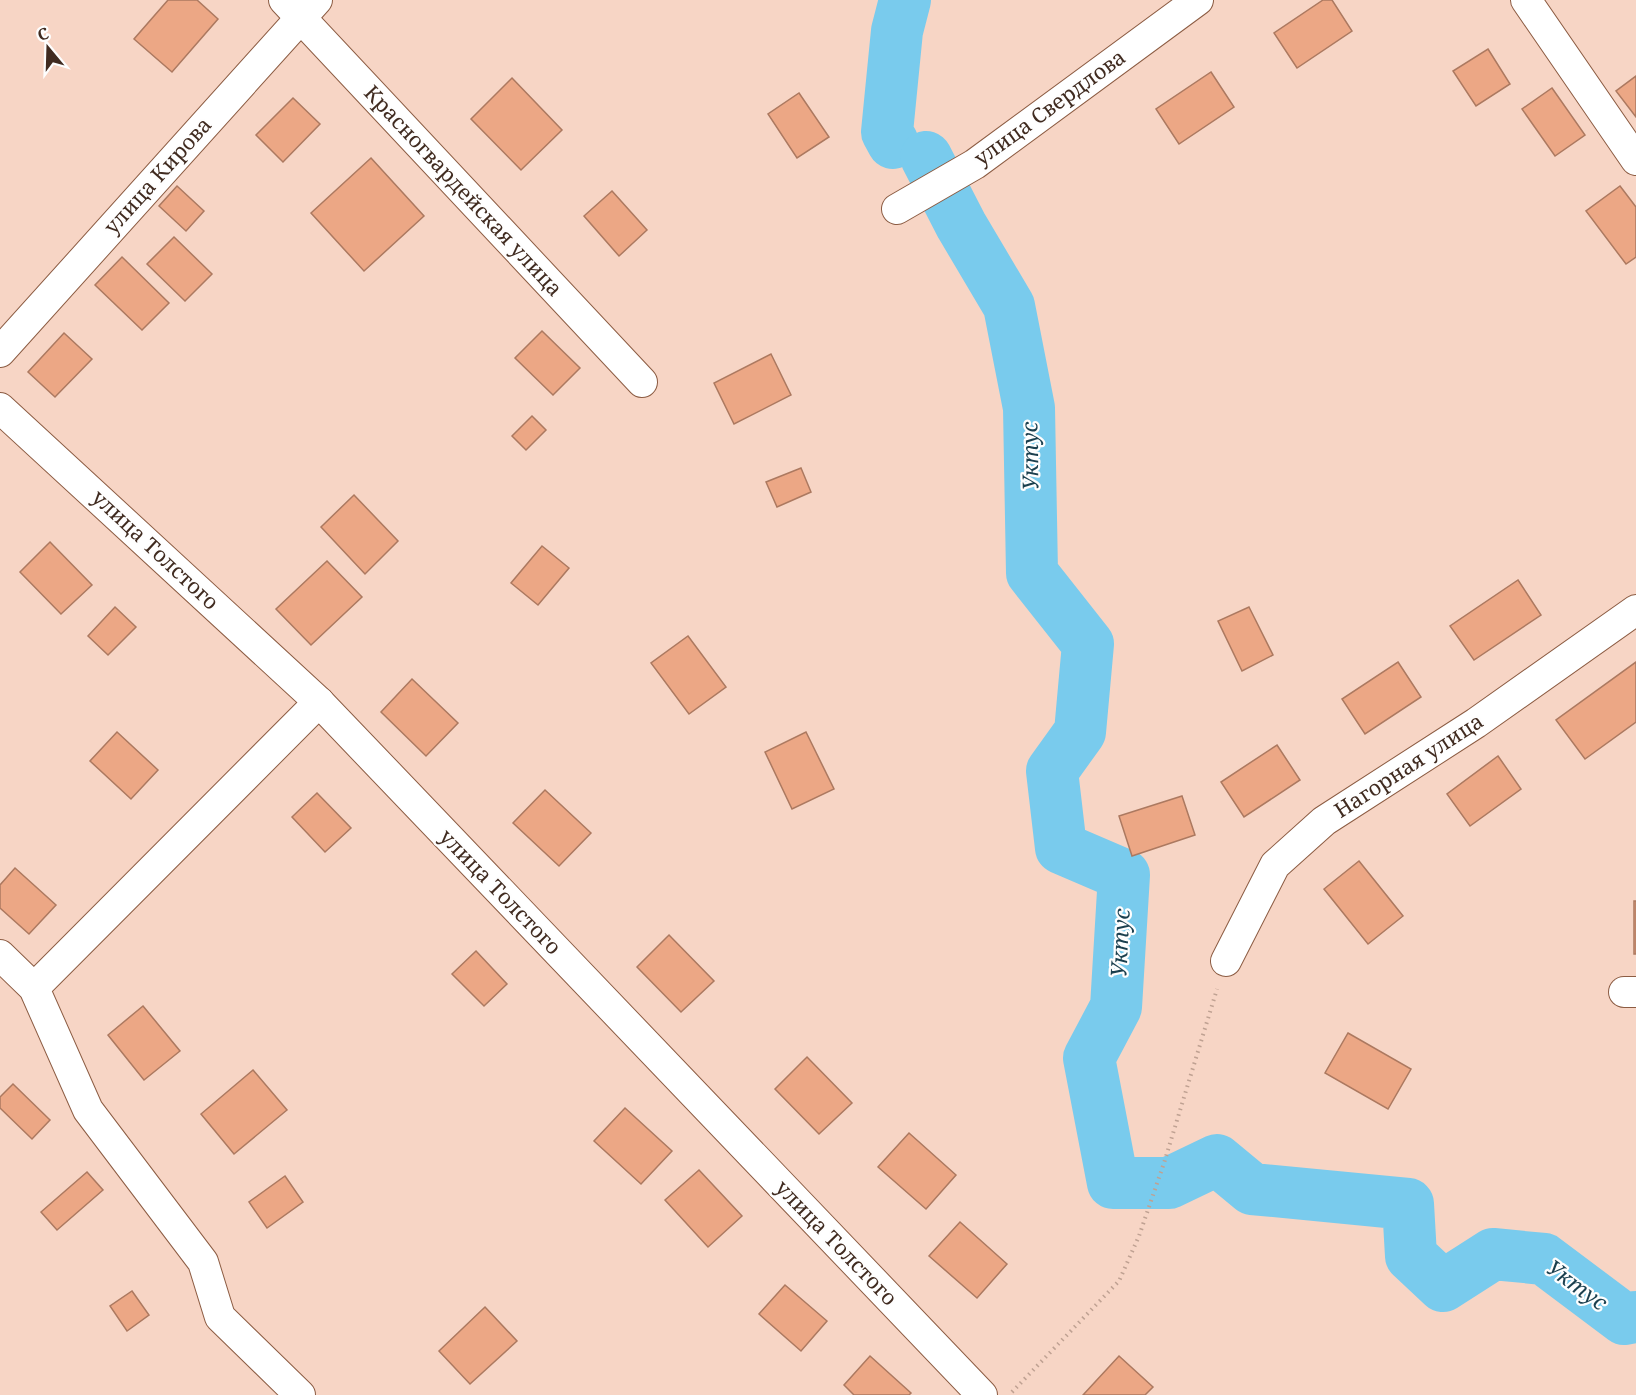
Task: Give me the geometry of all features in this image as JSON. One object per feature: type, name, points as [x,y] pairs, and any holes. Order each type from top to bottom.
[{"type":"street","name":"улица Свердлова","points":[[897,209],[975,164],[1198,0]]},
{"type":"street","points":[[1526,0],[1636,160]]},
{"type":"street","name":"улица Кирова","points":[[0,352],[300,6]]},
{"type":"street","name":"Красногвардейская улица","points":[[300,6],[642,382]]},
{"type":"street","name":"улица Толстого","points":[[0,408],[319,702],[982,1395]]},
{"type":"street","name":"Нагорная улица","points":[[1226,962],[1275,865],[1324,821],[1476,723],[1636,610]]},
{"type":"street","points":[[34,988],[319,702]]},
{"type":"street","points":[[0,956],[34,988],[88,1110],[203,1262],[220,1317],[300,1395]]},
{"type":"path","points":[[1009,1395],[1119,1281],[1139,1236],[1164,1163],[1226,962]]},
{"type":"building","points":[[168,0],[197,0],[218,19],[172,72],[134,39]]},
{"type":"building","points":[[1323,0],[1332,0],[1352,31],[1297,68],[1274,33]]},
{"type":"building","points":[[1488,49],[1510,84],[1476,106],[1453,71]]},
{"type":"building","points":[[1211,72],[1234,107],[1179,144],[1156,109]]},
{"type":"building","points":[[1636,76],[1636,117],[1616,91]]},
{"type":"building","points":[[512,78],[562,130],[521,170],[471,119]]},
{"type":"building","points":[[1552,88],[1585,135],[1555,156],[1522,109]]},
{"type":"building","points":[[799,93],[829,137],[797,158],[768,114]]},
{"type":"building","points":[[293,98],[320,124],[283,162],[256,135]]},
{"type":"building","points":[[371,158],[424,216],[364,271],[311,213]]},
{"type":"building","points":[[177,186],[204,211],[186,231],[159,206]]},
{"type":"building","points":[[1620,186],[1636,207],[1636,257],[1626,264],[1586,211]]},
{"type":"building","points":[[612,191],[647,230],[619,256],[584,216]]},
{"type":"building","points":[[174,237],[212,274],[185,301],[147,264]]},
{"type":"building","points":[[122,257],[169,303],[142,330],[95,285]]},
{"type":"building","points":[[542,331],[580,368],[553,395],[515,358]]},
{"type":"building","points":[[64,333],[92,359],[55,397],[28,372]]},
{"type":"building","points":[[771,354],[791,395],[734,424],[714,383]]},
{"type":"building","points":[[532,416],[546,430],[526,450],[512,436]]},
{"type":"building","points":[[801,468],[811,492],[777,507],[766,482]]},
{"type":"building","points":[[354,495],[398,541],[365,574],[321,527]]},
{"type":"building","points":[[50,542],[92,585],[61,614],[20,572]]},
{"type":"building","points":[[542,546],[569,568],[538,605],[511,583]]},
{"type":"building","points":[[327,561],[362,597],[311,645],[276,609]]},
{"type":"building","points":[[1518,580],[1541,615],[1474,660],[1450,626]]},
{"type":"building","points":[[115,607],[136,627],[108,655],[88,636]]},
{"type":"building","points":[[1249,607],[1273,655],[1242,671],[1218,621]]},
{"type":"building","points":[[688,636],[726,687],[689,714],[651,663]]},
{"type":"building","points":[[1398,662],[1421,697],[1365,734],[1342,699]]},
{"type":"building","points":[[1636,662],[1636,722],[1585,759],[1556,720]]},
{"type":"building","points":[[412,679],[458,723],[426,756],[381,712]]},
{"type":"building","points":[[117,732],[158,770],[131,799],[90,761]]},
{"type":"building","points":[[806,732],[834,789],[792,809],[765,752]]},
{"type":"building","points":[[1277,745],[1300,780],[1244,817],[1221,782]]},
{"type":"building","points":[[1498,756],[1521,789],[1470,826],[1447,794]]},
{"type":"building","points":[[545,790],[591,833],[559,866],[513,823]]},
{"type":"building","points":[[317,793],[351,828],[325,852],[292,817]]},
{"type":"building","points":[[1182,796],[1195,835],[1132,856],[1119,816]]},
{"type":"building","points":[[1359,861],[1403,916],[1368,944],[1324,889]]},
{"type":"building","points":[[15,868],[56,905],[29,934],[0,908],[0,885]]},
{"type":"building","points":[[1634,901],[1636,901],[1636,954],[1634,954]]},
{"type":"building","points":[[669,935],[714,981],[681,1012],[637,967]]},
{"type":"building","points":[[476,951],[507,984],[484,1006],[452,974]]},
{"type":"building","points":[[143,1006],[180,1051],[144,1080],[108,1035]]},
{"type":"building","points":[[1348,1033],[1411,1069],[1388,1109],[1325,1073]]},
{"type":"building","points":[[807,1057],[852,1103],[819,1134],[775,1089]]},
{"type":"building","points":[[253,1070],[287,1110],[234,1154],[201,1114]]},
{"type":"building","points":[[13,1084],[50,1120],[32,1139],[0,1108],[0,1097]]},
{"type":"building","points":[[625,1108],[672,1151],[641,1184],[594,1141]]},
{"type":"building","points":[[909,1133],[956,1175],[926,1209],[878,1167]]},
{"type":"building","points":[[699,1170],[742,1216],[708,1247],[665,1200]]},
{"type":"building","points":[[87,1172],[103,1190],[57,1230],[41,1212]]},
{"type":"building","points":[[285,1176],[303,1202],[267,1228],[249,1202]]},
{"type":"building","points":[[960,1222],[1007,1264],[977,1298],[929,1256]]},
{"type":"building","points":[[785,1285],[827,1321],[801,1351],[759,1314]]},
{"type":"building","points":[[132,1291],[149,1315],[127,1331],[110,1306]]},
{"type":"building","points":[[485,1307],[517,1341],[470,1384],[439,1351]]},
{"type":"building","points":[[870,1356],[911,1393],[909,1395],[854,1395],[844,1385]]},
{"type":"building","points":[[1119,1356],[1153,1387],[1145,1395],[1083,1395]]},
{"type":"waterway","name":"Уктус","points":[[893,143],[887,132],[897,31],[905,0]]},
{"type":"waterway","name":"Уктус","points":[[926,157],[961,225],[1009,306],[1029,408],[1032,573],[1088,644],[1080,732],[1052,771],[1061,848],[1124,875],[1116,1007],[1089,1058],[1113,1183],[1169,1183],[1217,1160],[1252,1189],[1408,1204],[1411,1256],[1443,1286],[1493,1254],[1544,1259],[1624,1319],[1636,1317]]}]
